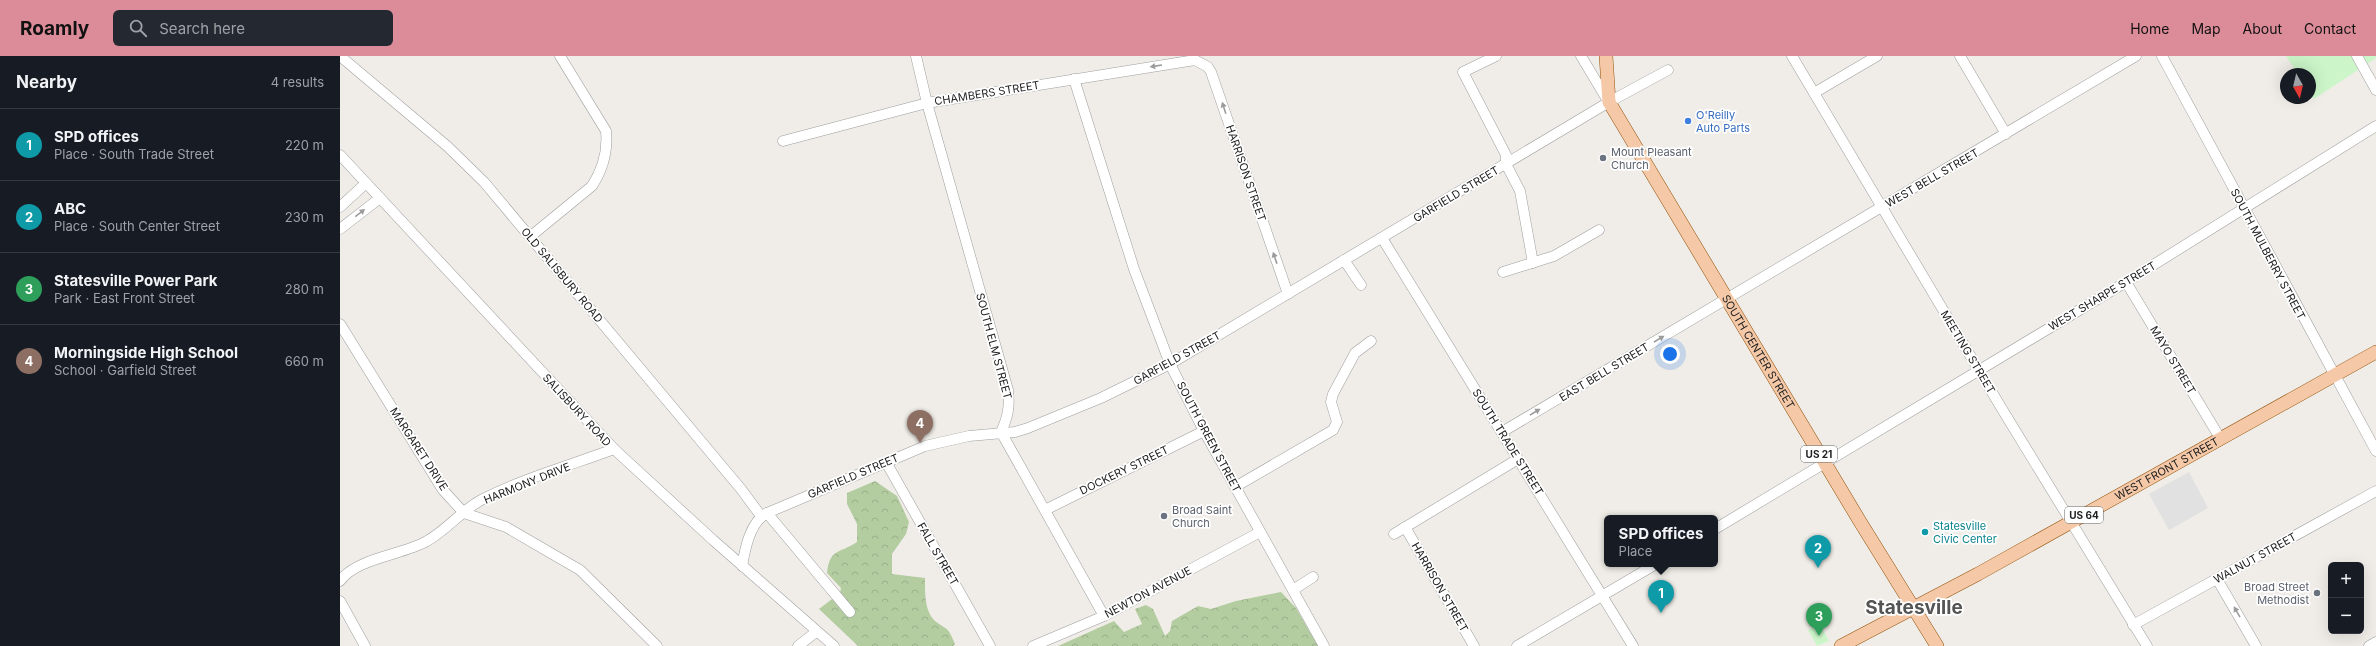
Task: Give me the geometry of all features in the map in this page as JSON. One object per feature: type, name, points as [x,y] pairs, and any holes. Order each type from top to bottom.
[{"type":"main road","name":"US 21","points":[[1606,56],[1609,102]]},
{"type":"main road","name":"SOUTH CENTER STREET","points":[[1609,102],[1825,463],[1937,646]]},
{"type":"main road","name":"WEST FRONT STREET","points":[[1841,646],[2070,523],[2376,352]]},
{"type":"street","name":"OLD SALISBURY ROAD","points":[[340,56],[464,162],[531,236],[764,514],[850,612]]},
{"type":"street","points":[[531,236],[592,186],[598,178],[606,149],[606,131],[560,56]]},
{"type":"street","name":"SOUTH ELM STREET","points":[[916,56],[927,103],[1008,390],[1010,404],[1007,419],[1001,432]]},
{"type":"street","points":[[1496,56],[1463,72],[1506,155],[1506,164],[1520,192],[1533,263]]},
{"type":"street","name":"SOUTH CENTER STREET","points":[[1581,56],[1609,102]]},
{"type":"street","name":"MEETING STREET","points":[[1792,56],[2070,523],[2147,646]]},
{"type":"street","points":[[1814,93],[1876,56]]},
{"type":"street","points":[[1960,56],[2006,134]]},
{"type":"street","name":"WEST BELL STREET","points":[[1727,299],[2136,56]]},
{"type":"street","name":"SOUTH MULBERRY STREET","points":[[2162,56],[2376,451]]},
{"type":"street","points":[[2357,56],[2376,90]]},
{"type":"street","name":"CHAMBERS STREET","points":[[783,141],[927,103],[1193,58]]},
{"type":"street","name":"HARRISON STREET","points":[[1193,58],[1208,67],[1211,72],[1288,294]]},
{"type":"street","name":"GARFIELD STREET","points":[[764,514],[937,442],[1001,432],[1015,432],[1101,398],[1170,364],[1609,102],[1668,70]]},
{"type":"street","name":"SOUTH GREEN STREET","points":[[1074,79],[1134,269],[1170,364],[1204,431],[1324,646]]},
{"type":"street","name":"WEST SHARPE STREET","points":[[1718,527],[2126,282],[2376,126]]},
{"type":"street","name":"SALISBURY ROAD","points":[[340,155],[614,449],[742,566],[816,632],[834,646]]},
{"type":"street","points":[[340,207],[366,183]]},
{"type":"street","points":[[340,229],[380,198]]},
{"type":"street","points":[[1503,272],[1554,256],[1599,230]]},
{"type":"street","name":"SOUTH TRADE STREET","points":[[1382,238],[1633,646]]},
{"type":"street","points":[[1344,260],[1361,285]]},
{"type":"street","name":"MAYO STREET","points":[[2126,282],[2220,438]]},
{"type":"street","name":"EAST BELL STREET","points":[[1502,432],[1727,299]]},
{"type":"street","name":"MARGARET DRIVE","points":[[340,324],[443,490],[464,513],[506,527],[580,570],[657,646]]},
{"type":"street","points":[[1235,487],[1333,430],[1337,422],[1332,402],[1333,394],[1355,353],[1371,341]]},
{"type":"street","name":"DOCKERY STREET","points":[[1045,510],[1204,431]]},
{"type":"street","points":[[1001,432],[1104,616]]},
{"type":"street","name":"HARMONY DRIVE","points":[[340,581],[346,573],[363,565],[407,551],[428,540],[482,499],[614,449]]},
{"type":"street","points":[[1394,534],[1518,459]]},
{"type":"street","name":"FALL STREET","points":[[886,462],[990,646]]},
{"type":"street","name":"WALNUT STREET","points":[[2133,625],[2376,491]]},
{"type":"street","points":[[742,566],[745,548],[764,514]]},
{"type":"street","name":"HARRISON STREET","points":[[1405,527],[1474,646]]},
{"type":"street","name":"NEWTON AVENUE","points":[[1033,646],[1104,616],[1260,532]]},
{"type":"street","points":[[1516,646],[1651,567]]},
{"type":"street","points":[[1293,590],[1313,577]]},
{"type":"street","points":[[2217,579],[2256,646]]},
{"type":"street","points":[[340,600],[366,646]]},
{"type":"street","points":[[798,646],[816,632]]},
{"type":"street","points":[[2369,646],[2376,642]]},
{"type":"green space","points":[[2286,56],[2376,56],[2376,58],[2316,98],[2316,68],[2294,68]]},
{"type":"green space","points":[[875,481],[897,496],[909,522],[906,534],[892,554],[892,574],[925,578],[926,601],[931,617],[949,631],[955,644],[953,646],[858,646],[819,609],[840,593],[841,588],[827,573],[830,559],[836,553],[857,542],[857,524],[847,504],[847,493]]},
{"type":"green space","points":[[1281,592],[1296,608],[1318,646],[1058,646],[1114,621],[1124,632],[1142,624],[1135,609],[1146,605],[1153,609],[1165,636],[1170,631],[1172,621],[1198,606],[1211,609],[1236,601]]},
{"type":"green space","points":[[1820,624],[1829,641],[1817,646],[1808,630]]},
{"type":"shaded area","points":[[2189,472],[2208,508],[2169,530],[2149,494]]},
{"type":"place","name":"O'Reilly Auto Parts","points":[[1688,121]]},
{"type":"place","name":"Mount Pleasant Church","points":[[1603,158]]},
{"type":"place","name":"Morningside High School","points":[[920,443]]},
{"type":"place","name":"Broad Saint Church","points":[[1164,516]]},
{"type":"place","name":"Statesville Civic Center","points":[[1925,532]]},
{"type":"place","name":"ABC","points":[[1818,568]]},
{"type":"place","name":"Broad Street Methodist","points":[[2317,593]]},
{"type":"place","name":"SPD offices","points":[[1661,613]]},
{"type":"place","name":"Statesville Power Park","points":[[1819,636]]},
{"type":"district","name":"Statesville","points":[[1914,607]]}]
